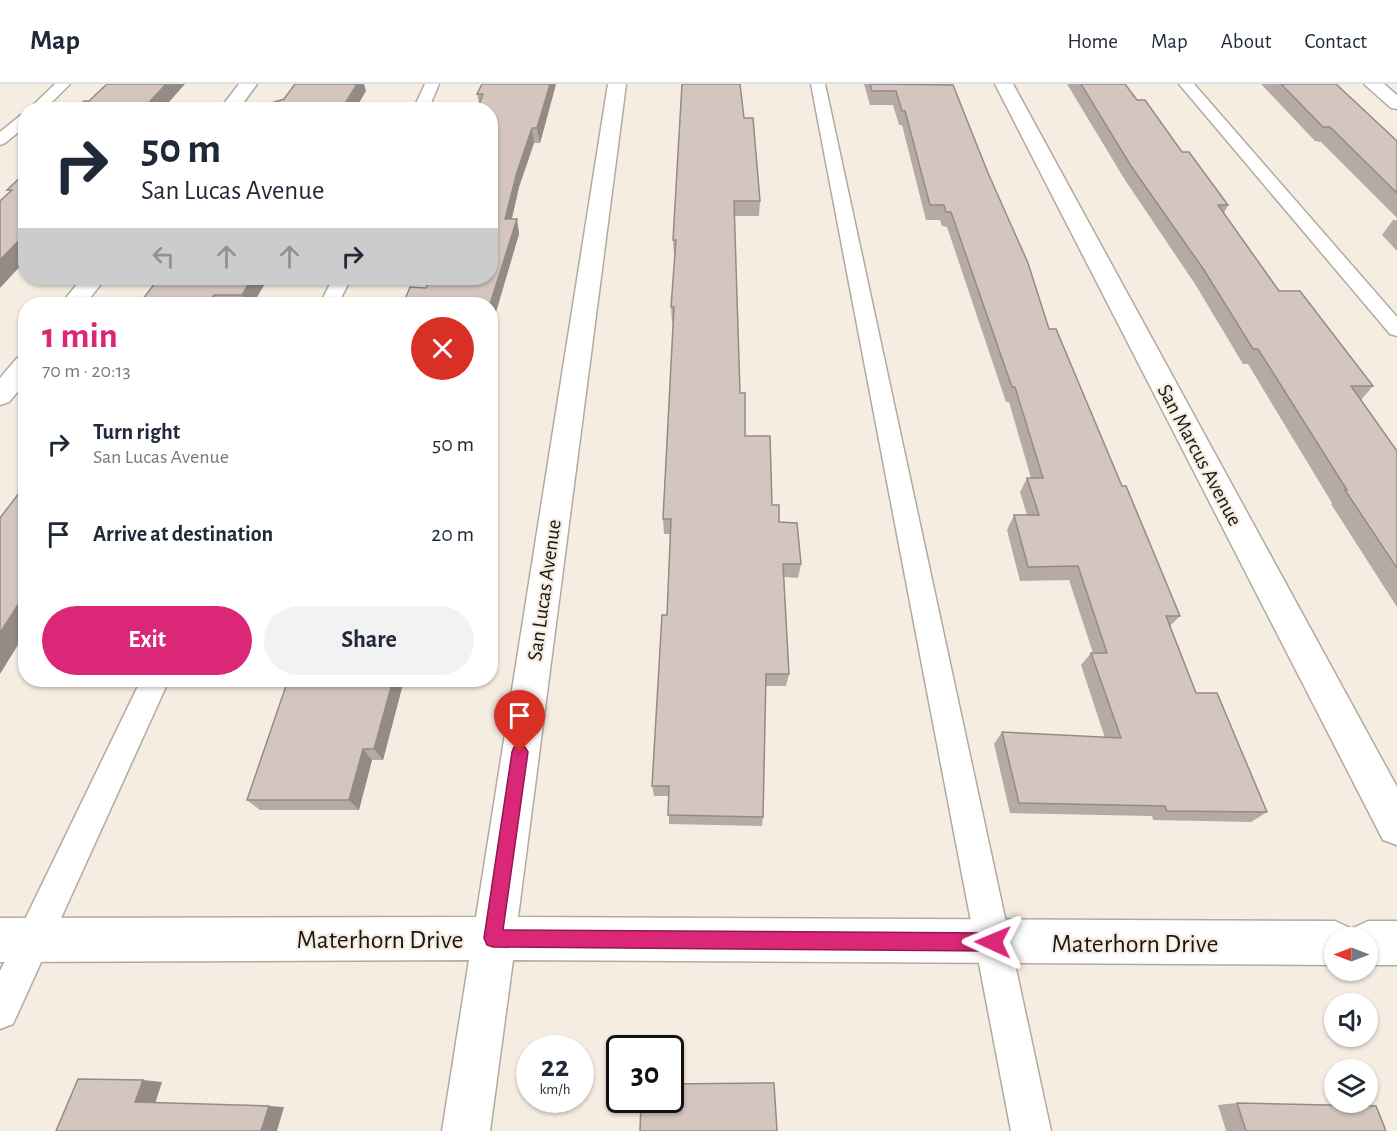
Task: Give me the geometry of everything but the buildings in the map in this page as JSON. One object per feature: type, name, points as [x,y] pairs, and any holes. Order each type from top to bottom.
[{"type":"street","points":[[234,102],[248,84]]},
{"type":"street","name":"San Lucas Avenue","points":[[466,1131],[617,84]]},
{"type":"street","name":"San Marcus Avenue","points":[[1004,84],[1397,826]]},
{"type":"street","points":[[1373,84],[1397,104]]},
{"type":"street","points":[[79,297],[88,285]]},
{"type":"street","points":[[0,396],[18,374]]},
{"type":"street","name":"Materhorn Drive","points":[[17,940],[493,938],[1324,943]]},
{"type":"street","points":[[1378,943],[1397,943]]},
{"type":"lane","points":[[43,102],[63,84]]},
{"type":"lane","points":[[424,102],[432,84]]},
{"type":"lane","points":[[818,84],[1031,1131]]},
{"type":"lane","points":[[1186,84],[1397,330]]},
{"type":"lane","points":[[0,141],[18,125]]},
{"type":"lane","points":[[0,1011],[17,940],[151,687]]},
{"type":"route","points":[[520,752],[493,938],[993,942]]}]
